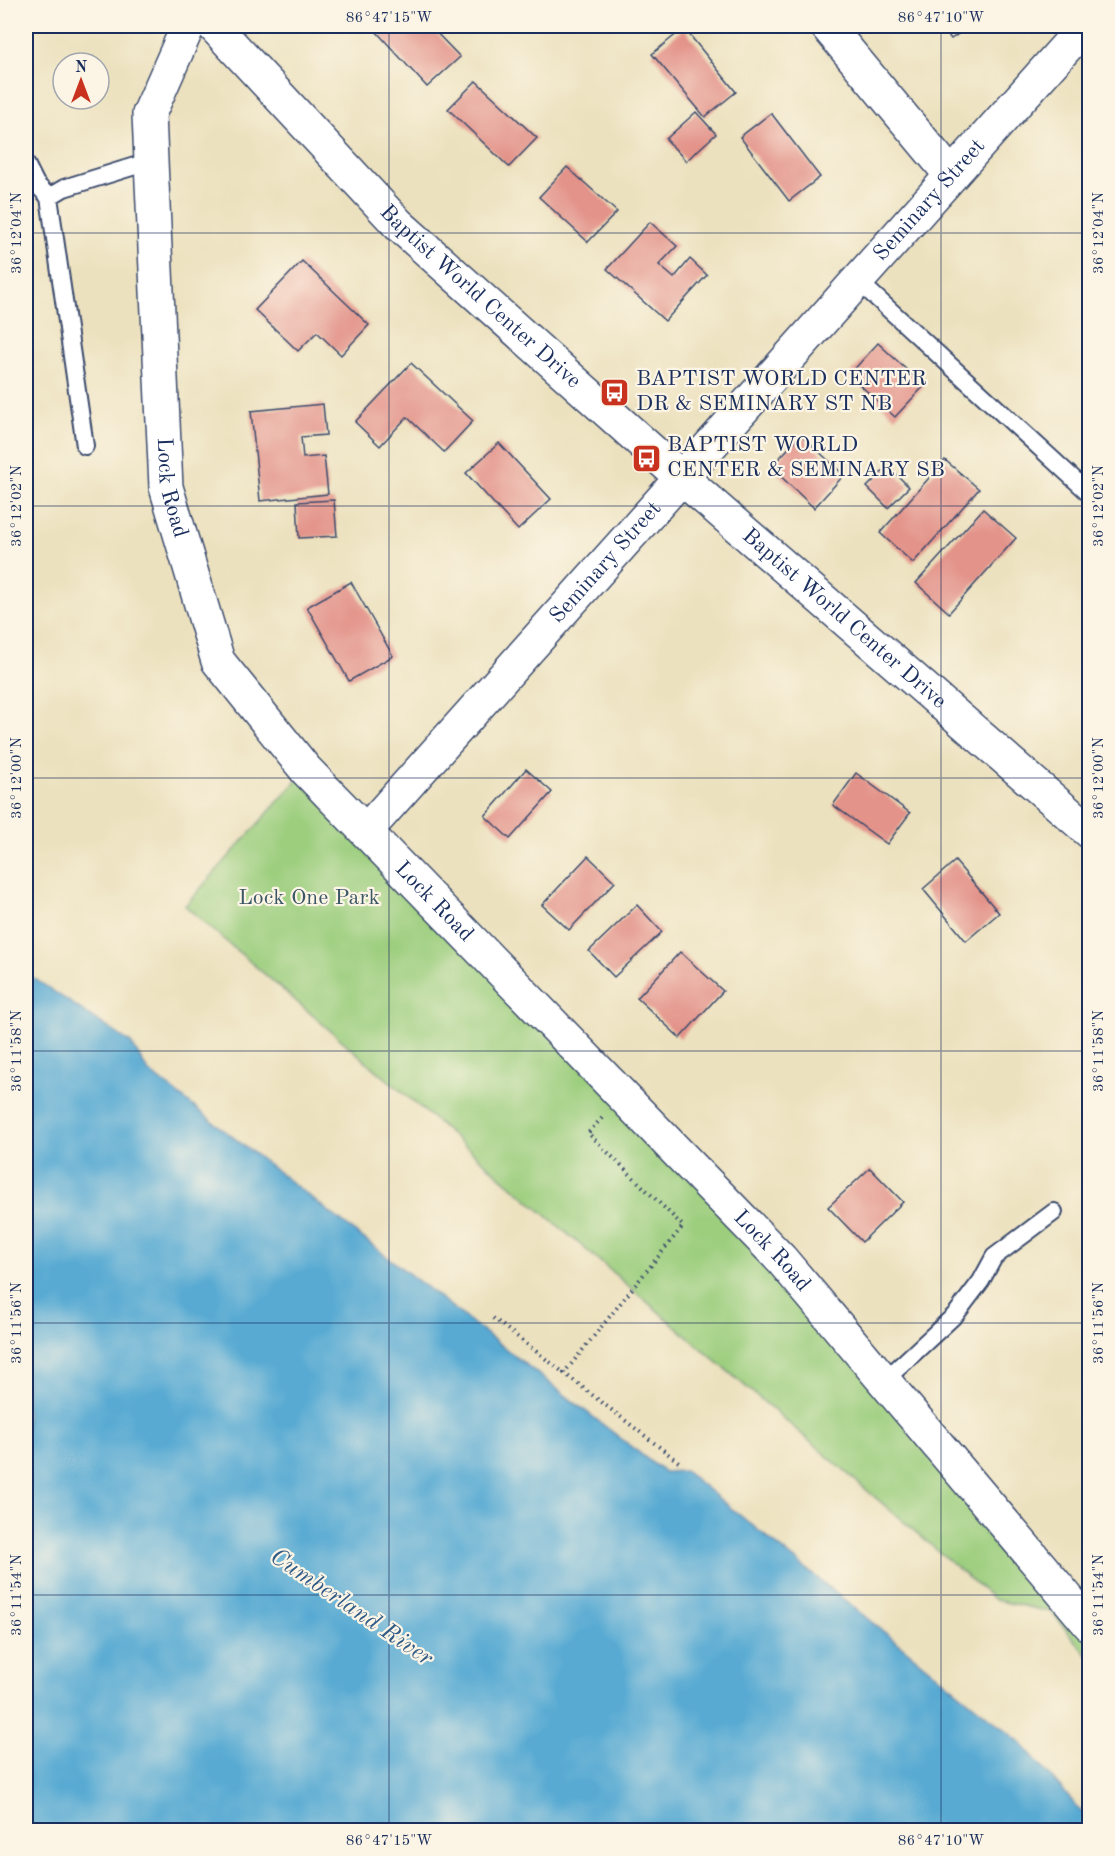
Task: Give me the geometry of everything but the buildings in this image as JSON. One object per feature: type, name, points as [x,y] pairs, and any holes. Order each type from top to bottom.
[{"type":"street","name":"Lock Road","points":[[188,26],[149,114],[166,486],[218,661],[306,770],[782,1259],[1089,1625]]},
{"type":"street","name":"Baptist World Center Drive","points":[[214,26],[398,224],[683,479],[1089,832]]},
{"type":"street","points":[[827,26],[951,175]]},
{"type":"street","name":"Seminary Street","points":[[366,831],[683,479],[857,280],[1085,26]]},
{"type":"lane","points":[[50,197],[64,188],[151,161]]},
{"type":"lane","points":[[26,164],[36,184],[50,197],[85,446]]},
{"type":"lane","points":[[857,280],[1088,492]]},
{"type":"lane","points":[[884,1381],[956,1314],[981,1281],[994,1257],[1054,1212]]},
{"type":"path","points":[[564,1372],[682,1226],[588,1133],[623,1096]]},
{"type":"path","points":[[493,1318],[680,1463]]},
{"type":"green space","name":"Lock One Park","points":[[306,770],[781,1259],[1089,1625],[1089,1657],[1051,1612],[995,1600],[185,906]]},
{"type":"water","name":"Cumberland River","points":[[26,973],[131,1043],[148,1071],[664,1472],[685,1471],[1020,1742],[1089,1820],[1089,1830],[26,1830]]},
{"type":"place","name":"BAPTIST WORLD CENTER DR & SEMINARY ST NB","points":[[615,392]]},
{"type":"place","name":"BAPTIST WORLD CENTER & SEMINARY SB","points":[[646,458]]}]
